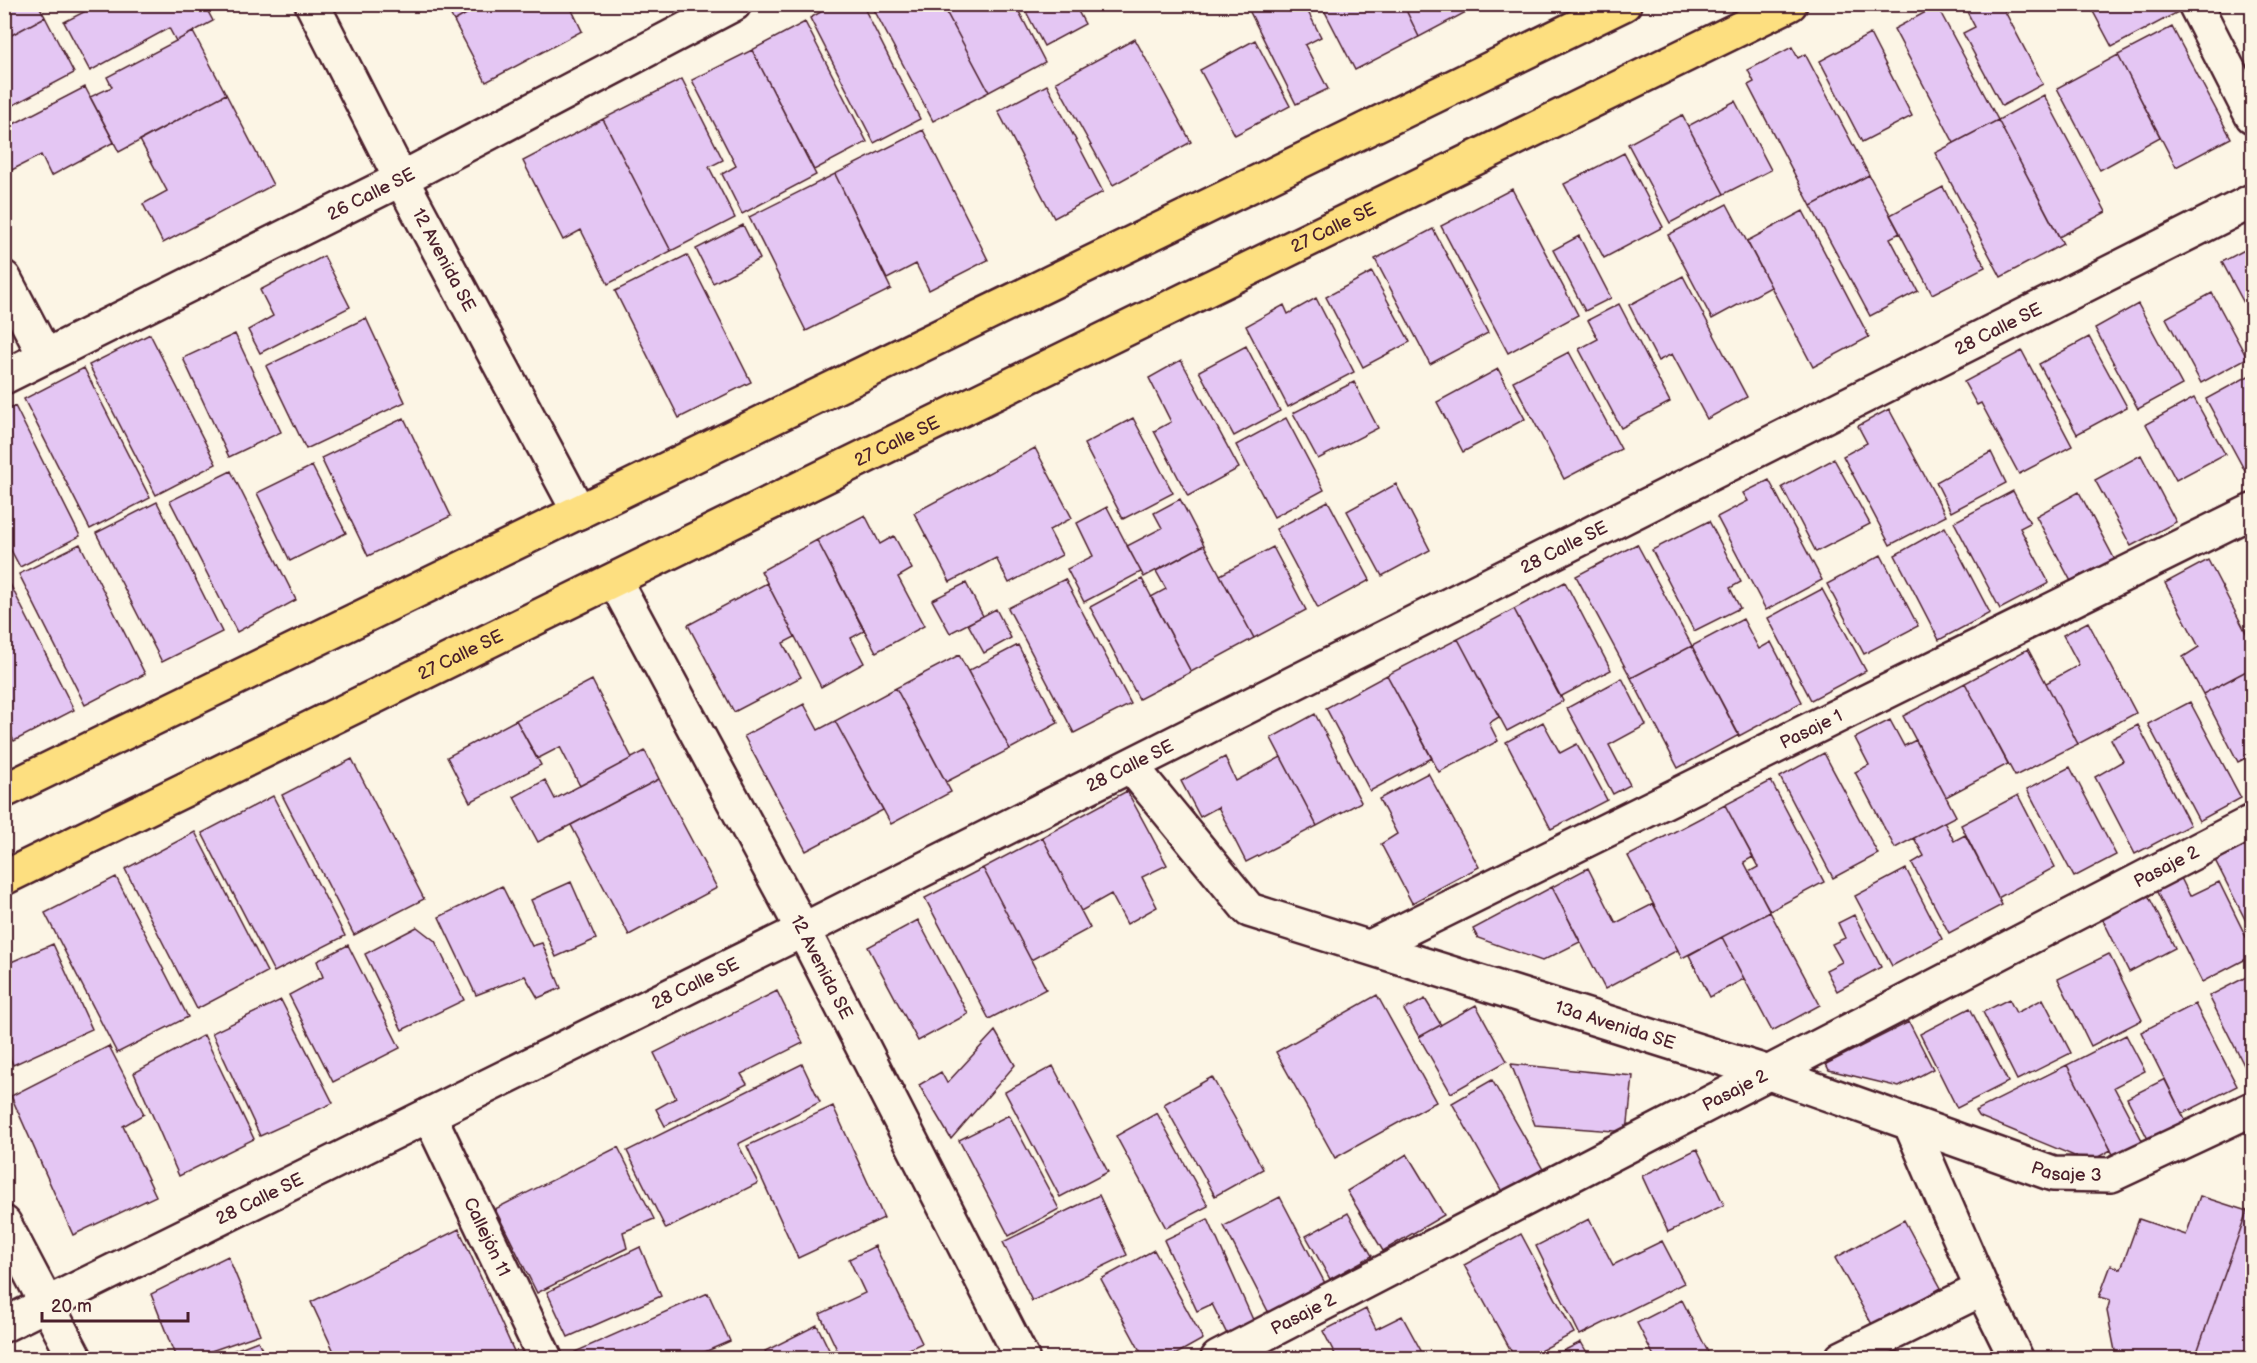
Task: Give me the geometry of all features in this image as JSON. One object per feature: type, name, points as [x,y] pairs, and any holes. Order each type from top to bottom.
[{"type":"main road","points":[[4,791],[1624,4]]},
{"type":"main road","name":"27 Calle SE","points":[[4,879],[1790,4]]},
{"type":"street","name":"12 Avenida SE","points":[[312,4],[401,179],[579,512]]},
{"type":"street","name":"26 Calle SE","points":[[4,377],[401,179],[734,4]]},
{"type":"street","points":[[2195,4],[2253,116]]},
{"type":"street","name":"28 Calle SE","points":[[4,1326],[1131,766],[2253,201]]},
{"type":"street","points":[[4,278],[45,356]]},
{"type":"street","name":"Pasaje 1","points":[[1370,947],[2253,511]]},
{"type":"street","name":"12 Avenida SE","points":[[615,581],[803,930],[1022,1359]]},
{"type":"street","name":"13a Avenida SE","points":[[1131,766],[1249,910],[1769,1072],[1910,1123]]},
{"type":"street","name":"Pasaje 2","points":[[1218,1359],[2253,822]]},
{"type":"street","name":"Pasaje 3","points":[[1910,1123],[2053,1174],[2111,1175],[2253,1109]]},
{"type":"street","name":"Callejón 11","points":[[429,1115],[545,1359]]},
{"type":"street","points":[[1910,1123],[1982,1289],[2016,1359]]},
{"type":"street","points":[[4,1223],[75,1359]]},
{"type":"street","points":[[1842,1359],[1982,1289]]},
{"type":"building","points":[[4,4],[38,4],[45,17],[4,39]]},
{"type":"building","points":[[85,4],[204,4],[213,21],[176,41],[169,28],[90,71],[64,22],[88,10]]},
{"type":"building","points":[[445,4],[484,4],[454,21]]},
{"type":"building","points":[[484,4],[569,4],[582,31],[486,82],[454,21]]},
{"type":"building","points":[[835,4],[862,4],[920,119],[874,143],[810,18]]},
{"type":"building","points":[[871,4],[942,4],[989,92],[933,121]]},
{"type":"building","points":[[942,4],[1015,4],[1045,62],[989,92]]},
{"type":"building","points":[[1022,4],[1074,4],[1085,24],[1044,46]]},
{"type":"building","points":[[1246,4],[1304,4],[1321,37],[1305,45],[1328,89],[1296,104]]},
{"type":"building","points":[[1321,4],[1403,4],[1419,37],[1355,70]]},
{"type":"building","points":[[1403,4],[1465,4],[1468,11],[1419,37]]},
{"type":"building","points":[[1963,4],[2001,4],[2043,84],[2002,106],[1963,33],[1975,27]]},
{"type":"building","points":[[2089,4],[2176,4],[2180,11],[2112,47]]},
{"type":"building","points":[[1937,6],[1998,120],[1954,143],[1894,29]]},
{"type":"building","points":[[45,17],[74,73],[4,110],[4,39]]},
{"type":"building","points":[[805,22],[867,142],[814,170],[752,50]]},
{"type":"building","points":[[2172,27],[2231,138],[2176,167],[2118,55]]},
{"type":"building","points":[[193,32],[226,94],[119,152],[90,97],[112,87],[107,77]]},
{"type":"building","points":[[1870,34],[1912,116],[1862,142],[1820,61]]},
{"type":"building","points":[[1135,39],[1191,142],[1113,185],[1056,82]]},
{"type":"building","points":[[1255,40],[1290,106],[1235,135],[1200,70]]},
{"type":"building","points":[[1792,47],[1798,58],[1805,54],[1869,175],[1811,206],[1748,85],[1754,82],[1748,70]]},
{"type":"building","points":[[752,50],[816,175],[742,214],[722,174],[736,166],[692,80]]},
{"type":"building","points":[[2118,55],[2160,137],[2100,170],[2057,88]]},
{"type":"building","points":[[682,79],[723,160],[709,167],[735,218],[671,251],[603,119]]},
{"type":"building","points":[[1047,85],[1103,192],[1054,218],[998,111]]},
{"type":"building","points":[[85,87],[114,142],[51,176],[41,155],[4,174],[4,129]]},
{"type":"building","points":[[226,94],[273,185],[163,243],[143,204],[167,191],[140,140]]},
{"type":"building","points":[[2044,95],[2106,212],[2059,237],[1998,120]]},
{"type":"building","points":[[1735,101],[1771,170],[1724,194],[1688,126]]},
{"type":"building","points":[[1682,115],[1724,194],[1670,223],[1628,144]]},
{"type":"building","points":[[603,119],[671,251],[608,284],[581,230],[563,240],[523,161]]},
{"type":"building","points":[[1998,120],[2063,244],[2001,277],[1935,153]]},
{"type":"building","points":[[923,130],[988,260],[929,290],[916,264],[887,279],[835,174]]},
{"type":"building","points":[[1624,153],[1663,227],[1604,258],[1564,184]]},
{"type":"building","points":[[835,174],[891,289],[806,331],[749,217]]},
{"type":"building","points":[[1869,175],[1900,233],[1890,238],[1918,291],[1870,316],[1811,206]]},
{"type":"building","points":[[1943,187],[1985,267],[1932,294],[1890,215]]},
{"type":"building","points":[[1512,189],[1578,315],[1508,353],[1441,226]]},
{"type":"building","points":[[1727,204],[1771,287],[1712,319],[1668,235]]},
{"type":"building","points":[[1803,211],[1869,337],[1813,367],[1747,241]]},
{"type":"building","points":[[743,225],[760,259],[713,283],[696,249]]},
{"type":"building","points":[[1433,229],[1488,333],[1430,364],[1375,259]]},
{"type":"building","points":[[1579,236],[1611,298],[1585,311],[1553,250]]},
{"type":"building","points":[[2252,246],[2252,318],[2222,262]]},
{"type":"building","points":[[687,255],[751,382],[679,418],[615,291]]},
{"type":"building","points":[[324,256],[350,307],[260,353],[248,330],[273,316],[260,290]]},
{"type":"building","points":[[1372,272],[1410,342],[1363,367],[1326,297]]},
{"type":"building","points":[[1683,276],[1747,397],[1707,419],[1672,354],[1658,361],[1629,305]]},
{"type":"building","points":[[2212,293],[2247,358],[2201,383],[2166,318]]},
{"type":"building","points":[[1316,298],[1354,372],[1288,407],[1246,326],[1284,305],[1288,314]]},
{"type":"building","points":[[1619,304],[1670,402],[1621,428],[1579,349],[1598,339],[1588,320]]},
{"type":"building","points":[[2138,304],[2182,385],[2138,409],[2095,328]]},
{"type":"building","points":[[366,318],[405,402],[306,449],[266,366]]},
{"type":"building","points":[[150,334],[216,464],[156,495],[89,365]]},
{"type":"building","points":[[235,334],[281,432],[229,457],[183,358]]},
{"type":"building","points":[[2089,337],[2127,407],[2077,434],[2039,364]]},
{"type":"building","points":[[1246,346],[1280,411],[1234,436],[1199,371]]},
{"type":"building","points":[[2022,351],[2072,446],[2019,474],[1981,403],[1977,405],[1964,382]]},
{"type":"building","points":[[1569,352],[1621,449],[1564,479],[1513,381]]},
{"type":"building","points":[[1181,360],[1239,468],[1188,496],[1154,431],[1171,422],[1149,378]]},
{"type":"building","points":[[84,368],[150,498],[90,529],[24,399]]},
{"type":"building","points":[[1498,369],[1525,419],[1463,452],[1437,402]]},
{"type":"building","points":[[2252,374],[2252,484],[2206,399]]},
{"type":"building","points":[[1354,382],[1378,428],[1318,459],[1293,413]]},
{"type":"building","points":[[2194,398],[2225,454],[2176,480],[2146,424]]},
{"type":"building","points":[[15,406],[80,536],[20,567],[4,537],[4,411]]},
{"type":"building","points":[[1889,409],[1946,516],[1890,545],[1843,456],[1867,443],[1858,426]]},
{"type":"building","points":[[404,418],[451,516],[368,556],[321,458]]},
{"type":"building","points":[[1133,418],[1173,493],[1123,519],[1084,444]]},
{"type":"building","points":[[1286,418],[1324,490],[1274,517],[1236,445]]},
{"type":"building","points":[[1035,448],[1072,518],[1049,530],[1062,555],[1009,583],[996,558],[950,582],[914,513]]},
{"type":"building","points":[[1991,452],[2006,483],[1951,512],[1936,482]]},
{"type":"building","points":[[2141,455],[2176,522],[2131,546],[2095,480]]},
{"type":"building","points":[[1834,459],[1870,524],[1816,552],[1782,487]]},
{"type":"building","points":[[312,466],[346,533],[290,561],[257,493]]},
{"type":"building","points":[[231,471],[296,600],[237,632],[170,501]]},
{"type":"building","points":[[1769,480],[1822,580],[1766,610],[1717,517],[1748,501],[1743,493]]},
{"type":"building","points":[[1396,484],[1430,550],[1382,576],[1347,511]]},
{"type":"building","points":[[2013,491],[2030,523],[2020,528],[2049,583],[2000,609],[1954,522]]},
{"type":"building","points":[[2079,492],[2116,562],[2073,585],[2036,516]]},
{"type":"building","points":[[1180,499],[1204,545],[1144,577],[1127,546],[1162,528],[1154,513]]},
{"type":"building","points":[[1328,501],[1370,580],[1318,608],[1276,529]]},
{"type":"building","points":[[157,502],[222,632],[162,662],[96,533]]},
{"type":"building","points":[[1107,507],[1141,572],[1084,602],[1067,569],[1093,556],[1077,523]]},
{"type":"building","points":[[865,515],[880,544],[894,536],[912,569],[898,577],[924,626],[876,652],[817,540]]},
{"type":"building","points":[[1709,521],[1741,582],[1730,588],[1740,608],[1694,631],[1652,550]]},
{"type":"building","points":[[1945,527],[1990,613],[1939,640],[1895,555]]},
{"type":"building","points":[[817,540],[864,631],[851,638],[864,663],[821,687],[761,571]]},
{"type":"building","points":[[80,544],[145,674],[85,705],[19,574]]},
{"type":"building","points":[[1637,544],[1692,646],[1631,678],[1576,576]]},
{"type":"building","points":[[1204,545],[1254,638],[1191,672],[1151,597],[1166,589],[1156,571]]},
{"type":"building","points":[[1273,547],[1306,610],[1254,638],[1220,575]]},
{"type":"building","points":[[1881,555],[1918,626],[1864,654],[1827,584]]},
{"type":"building","points":[[2208,560],[2252,644],[2252,668],[2203,694],[2183,657],[2199,647],[2165,583]]},
{"type":"building","points":[[1065,579],[1131,704],[1074,733],[1008,608]]},
{"type":"building","points":[[1142,579],[1191,672],[1139,699],[1090,607]]},
{"type":"building","points":[[8,580],[74,710],[14,741],[4,723],[4,582]]},
{"type":"building","points":[[1565,582],[1611,670],[1560,697],[1514,609]]},
{"type":"building","points":[[767,583],[795,637],[783,643],[801,677],[734,712],[688,625]]},
{"type":"building","points":[[966,583],[983,616],[950,633],[932,600]]},
{"type":"building","points":[[1822,589],[1866,671],[1811,700],[1768,618]]},
{"type":"building","points":[[996,609],[1011,638],[984,653],[968,624]]},
{"type":"building","points":[[1514,609],[1563,701],[1507,731],[1458,639]]},
{"type":"building","points":[[1743,619],[1759,649],[1771,642],[1802,702],[1739,736],[1692,646]]},
{"type":"building","points":[[2088,622],[2136,713],[2078,744],[2046,683],[2079,665],[2063,635]]},
{"type":"building","points":[[1458,639],[1499,717],[1489,723],[1498,741],[1439,772],[1387,675]]},
{"type":"building","points":[[1018,645],[1058,723],[1010,749],[968,671]]},
{"type":"building","points":[[1692,646],[1739,735],[1678,768],[1631,678]]},
{"type":"building","points":[[2028,649],[2078,744],[2015,776],[1965,683]]},
{"type":"building","points":[[959,655],[1010,749],[946,782],[896,688]]},
{"type":"building","points":[[2252,668],[2252,755],[2238,762],[2203,694]]},
{"type":"building","points":[[1387,675],[1432,758],[1370,791],[1326,708]]},
{"type":"building","points":[[1622,678],[1646,725],[1609,745],[1630,785],[1613,794],[1567,708]]},
{"type":"building","points":[[592,680],[632,758],[580,786],[560,747],[537,759],[516,720]]},
{"type":"building","points":[[1965,683],[2008,764],[1946,797],[1903,716]]},
{"type":"building","points":[[896,688],[951,792],[891,824],[835,721]]},
{"type":"building","points":[[2190,702],[2241,798],[2199,821],[2148,724]]},
{"type":"building","points":[[804,704],[818,730],[835,721],[883,810],[806,851],[744,736]]},
{"type":"building","points":[[1315,714],[1361,802],[1317,826],[1271,738]]},
{"type":"building","points":[[516,720],[541,765],[470,802],[447,757]]},
{"type":"building","points":[[1890,720],[1904,746],[1916,740],[1956,816],[1895,848],[1855,772],[1869,765],[1855,738]]},
{"type":"building","points":[[1543,722],[1560,753],[1577,744],[1607,800],[1551,829],[1506,742]]},
{"type":"building","points":[[2138,725],[2190,825],[2135,854],[2095,777],[2123,761],[2111,739]]},
{"type":"building","points":[[645,751],[659,779],[538,842],[514,797],[545,780],[555,799]]},
{"type":"building","points":[[1824,753],[1878,854],[1833,878],[1780,777]]},
{"type":"building","points":[[1225,757],[1236,781],[1281,757],[1317,826],[1246,862],[1218,807],[1200,817],[1181,781]]},
{"type":"building","points":[[352,759],[424,899],[354,935],[282,795]]},
{"type":"building","points":[[2070,767],[2116,855],[2074,877],[2027,789]]},
{"type":"building","points":[[1428,773],[1479,867],[1412,903],[1381,844],[1397,834],[1379,799]]},
{"type":"building","points":[[659,779],[717,888],[629,935],[571,825]]},
{"type":"building","points":[[1771,781],[1824,882],[1770,911],[1749,872],[1758,867],[1725,805]]},
{"type":"building","points":[[1127,791],[1167,865],[1142,877],[1157,907],[1127,924],[1111,894],[1081,911],[1042,837]]},
{"type":"building","points":[[2018,795],[2055,867],[1998,898],[1961,825]]},
{"type":"building","points":[[273,796],[345,936],[274,972],[202,833]]},
{"type":"building","points":[[1725,805],[1753,857],[1744,862],[1770,912],[1682,958],[1628,856]]},
{"type":"building","points":[[1944,822],[1954,841],[1965,835],[2002,905],[1949,933],[1912,863],[1924,856],[1914,838]]},
{"type":"building","points":[[195,832],[267,972],[197,1009],[125,869]]},
{"type":"building","points":[[1042,837],[1090,928],[1031,960],[983,868]]},
{"type":"building","points":[[2252,842],[2252,933],[2215,860]]},
{"type":"building","points":[[983,868],[1046,989],[989,1019],[925,898]]},
{"type":"building","points":[[1588,868],[1616,923],[1653,904],[1678,950],[1605,989],[1552,887]]},
{"type":"building","points":[[1906,869],[1942,939],[1892,966],[1855,896]]},
{"type":"building","points":[[116,877],[188,1017],[117,1053],[45,913]]},
{"type":"building","points":[[2181,878],[2190,896],[2219,882],[2252,949],[2252,956],[2202,982],[2156,890]]},
{"type":"building","points":[[571,882],[596,939],[556,957],[531,900]]},
{"type":"building","points":[[502,886],[532,946],[542,943],[561,988],[538,998],[525,976],[476,995],[439,917]]},
{"type":"building","points":[[1552,887],[1580,942],[1542,961],[1478,938],[1473,929]]},
{"type":"building","points":[[2148,895],[2175,948],[2129,972],[2102,918]]},
{"type":"building","points":[[1770,912],[1820,1005],[1772,1031],[1722,937]]},
{"type":"building","points":[[1854,915],[1881,967],[1837,991],[1826,970],[1842,962],[1832,944],[1845,938],[1838,923]]},
{"type":"building","points":[[918,920],[968,1014],[918,1041],[868,947]]},
{"type":"building","points":[[417,927],[435,941],[464,1000],[402,1030],[365,954]]},
{"type":"building","points":[[1722,937],[1744,979],[1710,997],[1689,955]]},
{"type":"building","points":[[53,944],[92,1029],[13,1065],[4,1044],[4,965]]},
{"type":"building","points":[[348,945],[400,1048],[333,1082],[289,995],[323,977],[317,961]]},
{"type":"building","points":[[2109,954],[2142,1020],[2091,1046],[2058,979]]},
{"type":"building","points":[[2252,974],[2252,1081],[2209,996]]},
{"type":"building","points":[[777,991],[803,1043],[741,1074],[747,1084],[665,1126],[656,1109],[676,1098],[654,1053]]},
{"type":"building","points":[[1377,995],[1436,1102],[1335,1158],[1276,1052]]},
{"type":"building","points":[[1425,999],[1441,1025],[1419,1037],[1404,1010]]},
{"type":"building","points":[[2009,999],[2016,1013],[2043,999],[2071,1053],[2017,1080],[1983,1012]]},
{"type":"building","points":[[281,1000],[333,1103],[260,1136],[212,1033]]},
{"type":"building","points":[[2195,1004],[2237,1086],[2182,1114],[2141,1032]]},
{"type":"building","points":[[1476,1005],[1507,1061],[1451,1093],[1419,1037]]},
{"type":"building","points":[[1970,1008],[2008,1082],[1957,1108],[1920,1034]]},
{"type":"building","points":[[1909,1022],[1933,1069],[1899,1087],[1829,1070],[1826,1064]]},
{"type":"building","points":[[995,1031],[1015,1065],[951,1139],[919,1085],[941,1072],[947,1083]]},
{"type":"building","points":[[204,1035],[254,1139],[179,1176],[134,1073]]},
{"type":"building","points":[[2126,1035],[2145,1071],[2114,1087],[2145,1146],[2116,1160],[2067,1065]]},
{"type":"building","points":[[109,1046],[144,1114],[123,1126],[156,1196],[73,1235],[11,1096]]},
{"type":"building","points":[[802,1064],[820,1102],[738,1144],[758,1183],[666,1229],[627,1151]]},
{"type":"building","points":[[1511,1064],[1633,1076],[1627,1132],[1535,1125]]},
{"type":"building","points":[[2067,1065],[2111,1150],[2089,1162],[1978,1116],[1975,1111]]},
{"type":"building","points":[[1053,1066],[1108,1172],[1060,1197],[1005,1092]]},
{"type":"building","points":[[1212,1077],[1263,1169],[1215,1196],[1164,1104]]},
{"type":"building","points":[[2165,1079],[2188,1126],[2151,1145],[2127,1098]]},
{"type":"building","points":[[1492,1080],[1545,1173],[1504,1195],[1452,1103]]},
{"type":"building","points":[[833,1106],[884,1218],[798,1258],[747,1146]]},
{"type":"building","points":[[1157,1113],[1208,1206],[1166,1228],[1116,1136]]},
{"type":"building","points":[[1009,1115],[1059,1209],[1009,1236],[959,1140]]},
{"type":"building","points":[[618,1147],[654,1219],[623,1232],[627,1248],[537,1293],[495,1209]]},
{"type":"building","points":[[1697,1149],[1724,1205],[1668,1232],[1642,1176]]},
{"type":"building","points":[[1407,1154],[1444,1215],[1383,1251],[1347,1191]]},
{"type":"building","points":[[1099,1195],[1127,1255],[1032,1301],[1003,1242]]},
{"type":"building","points":[[2200,1196],[2247,1211],[2195,1358],[2137,1358],[2115,1351],[2107,1311],[2110,1300],[2099,1297],[2111,1265],[2121,1269],[2139,1219],[2186,1235]]},
{"type":"building","points":[[1280,1197],[1328,1289],[1272,1319],[1224,1226]]},
{"type":"building","points":[[2247,1211],[2252,1213],[2252,1358],[2195,1358]]},
{"type":"building","points":[[1348,1213],[1372,1256],[1330,1279],[1306,1236]]},
{"type":"building","points":[[1208,1219],[1254,1322],[1227,1334],[1212,1304],[1197,1311],[1164,1240]]},
{"type":"building","points":[[1589,1219],[1613,1265],[1662,1241],[1684,1283],[1580,1335],[1536,1246]]},
{"type":"building","points":[[1904,1220],[1941,1288],[1873,1326],[1835,1258]]},
{"type":"building","points":[[459,1229],[517,1358],[337,1358],[311,1302]]},
{"type":"building","points":[[1521,1234],[1574,1333],[1527,1358],[1515,1358],[1464,1265]]},
{"type":"building","points":[[875,1246],[922,1343],[890,1358],[841,1358],[820,1314],[865,1293],[849,1259]]},
{"type":"building","points":[[640,1247],[661,1296],[568,1337],[547,1292]]},
{"type":"building","points":[[1154,1250],[1203,1339],[1169,1358],[1144,1358],[1101,1279]]},
{"type":"building","points":[[228,1256],[260,1334],[191,1358],[176,1358],[151,1294]]},
{"type":"building","points":[[708,1293],[730,1341],[691,1358],[578,1358],[575,1352]]},
{"type":"building","points":[[1682,1300],[1711,1358],[1655,1358],[1637,1323]]},
{"type":"building","points":[[1366,1309],[1376,1329],[1402,1316],[1425,1358],[1337,1358],[1323,1331]]},
{"type":"building","points":[[817,1325],[833,1358],[769,1358],[765,1351]]},
{"type":"building","points":[[258,1341],[266,1358],[214,1358]]},
{"type":"building","points":[[1581,1342],[1590,1358],[1549,1358]]}]
